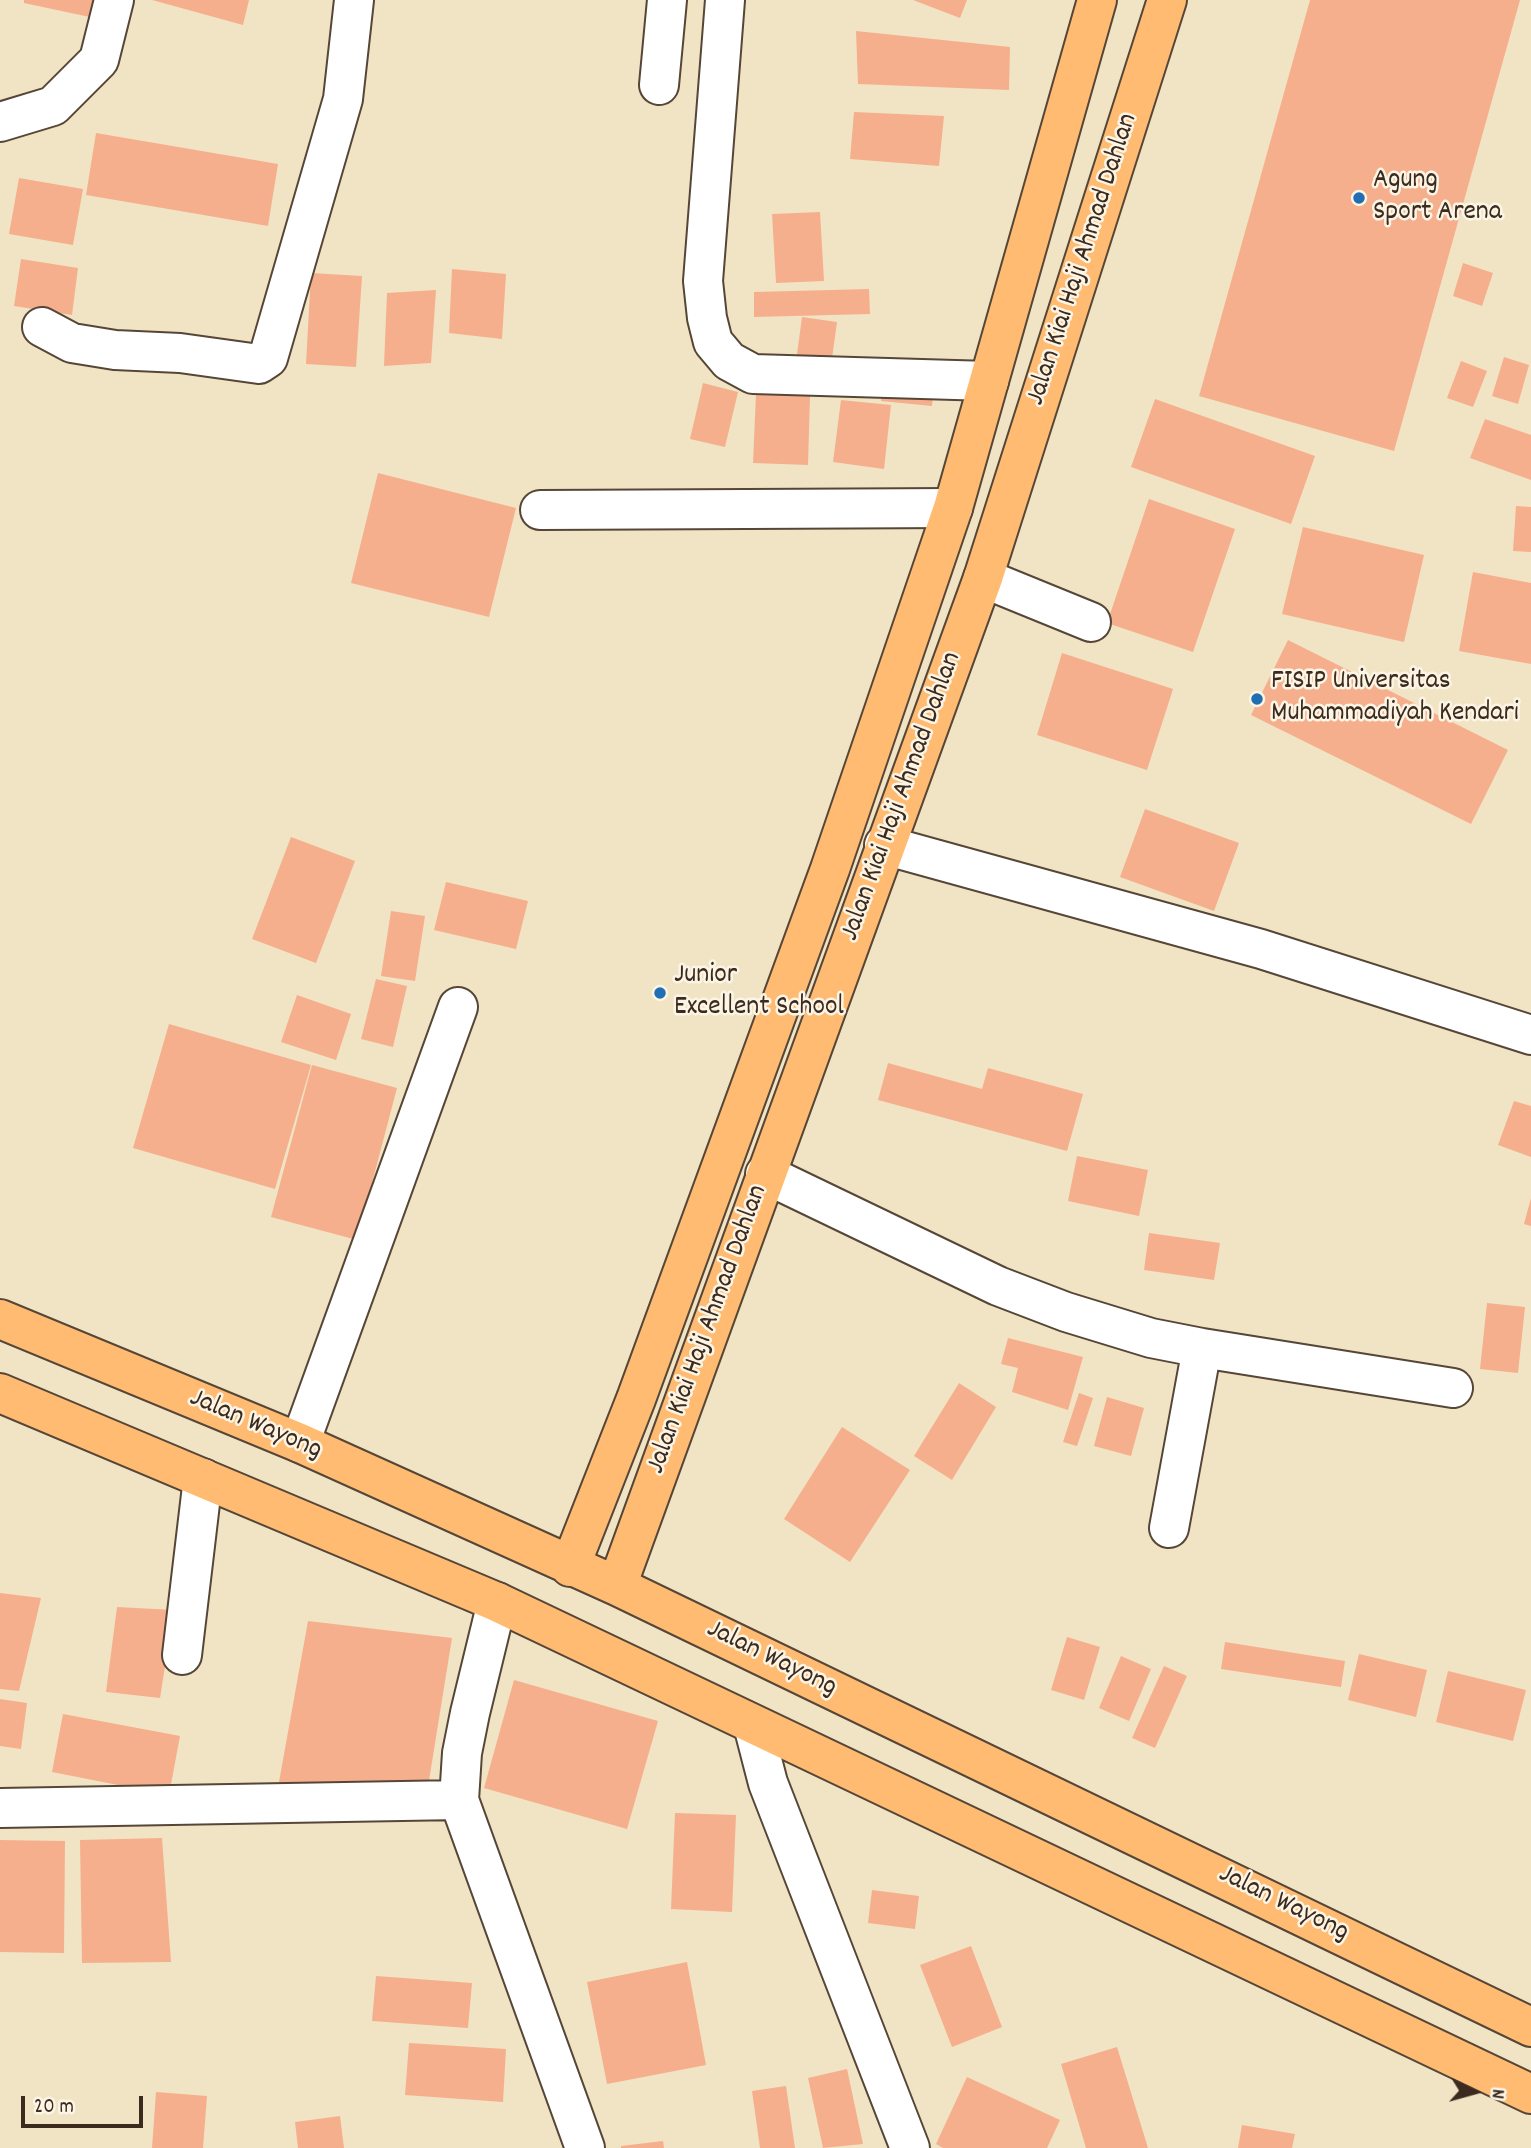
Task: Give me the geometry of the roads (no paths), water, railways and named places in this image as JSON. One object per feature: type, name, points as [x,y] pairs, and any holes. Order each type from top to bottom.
[{"type":"main road","name":"Jalan Kiai Haji Ahmad Dahlan","points":[[576,1551],[636,1399],[830,869],[953,508],[1097,0]]},
{"type":"main road","name":"Jalan Kiai Haji Ahmad Dahlan","points":[[623,1570],[884,845],[983,579],[1167,0]]},
{"type":"main road","name":"Jalan Wayong","points":[[0,1319],[300,1443],[623,1570],[1531,2026]]},
{"type":"main road","points":[[0,1393],[497,1602],[1531,2094]]},
{"type":"street","points":[[0,122],[53,106],[99,60],[114,0]]},
{"type":"street","points":[[41,327],[72,342],[115,350],[180,353],[260,364],[268,358],[343,99],[354,0]]},
{"type":"street","points":[[659,85],[667,0]]},
{"type":"street","points":[[725,0],[703,281],[713,342],[729,361],[752,373],[989,381]]},
{"type":"street","points":[[540,510],[953,508]]},
{"type":"street","points":[[983,579],[1091,622]]},
{"type":"street","points":[[884,845],[1261,949],[1531,1035]]},
{"type":"street","points":[[300,1443],[458,1007]]},
{"type":"street","points":[[765,1174],[998,1286],[1066,1312],[1150,1338],[1453,1388]]},
{"type":"street","points":[[1169,1528],[1202,1348]]},
{"type":"street","points":[[182,1655],[203,1478]]},
{"type":"street","points":[[497,1602],[470,1713],[458,1800],[585,2148]]},
{"type":"street","points":[[753,1725],[768,1783],[909,2148]]},
{"type":"street","points":[[0,1808],[458,1800]]},
{"type":"place","name":"Agung Sport Arena","points":[[1359,198]]},
{"type":"place","name":"FISIP Universitas Muhammadiyah Kendari","points":[[1257,699]]},
{"type":"place","name":"Junior Excellent School","points":[[660,993]]}]
